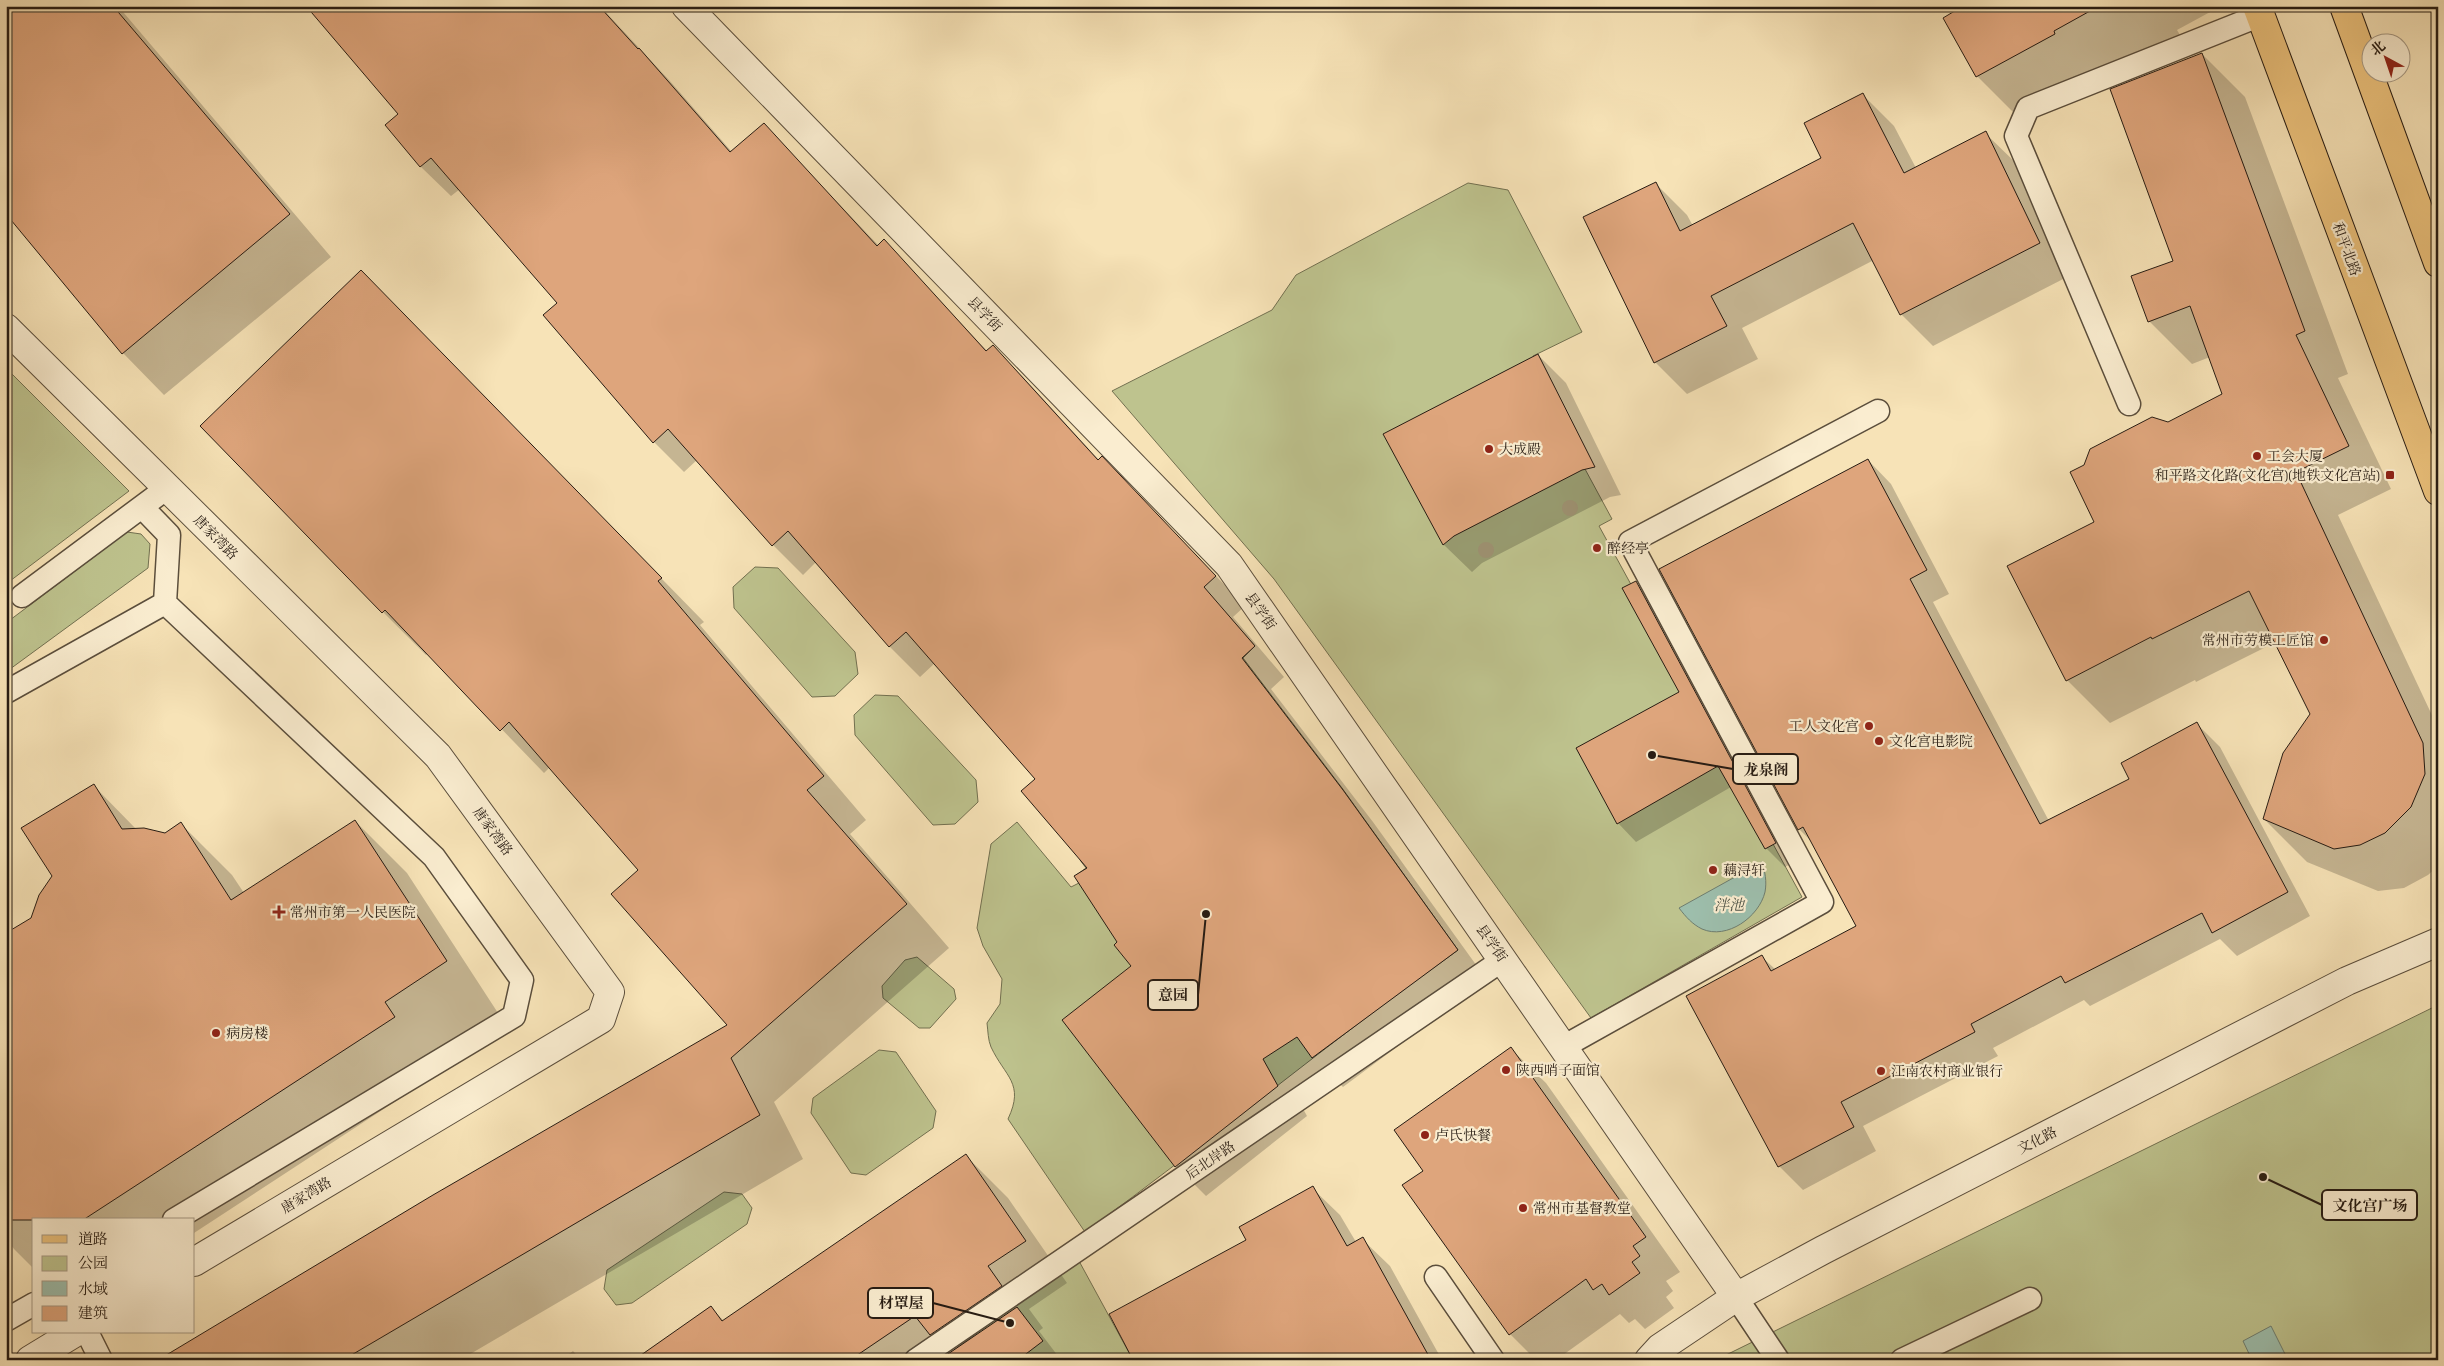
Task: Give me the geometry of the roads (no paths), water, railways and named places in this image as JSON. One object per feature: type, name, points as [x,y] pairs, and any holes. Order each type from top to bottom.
[{"type":"main road","points":[[2344,6],[2438,263]]},
{"type":"main road","name":"和平北路","points":[[2259,11],[2438,492]]},
{"type":"street","name":"县学街","points":[[686,6],[1229,565],[1504,959],[1736,1297]]},
{"type":"street","name":"唐家湾路","points":[[6,328],[438,756],[610,992],[600,1019],[195,1261]]},
{"type":"street","name":"文化路","points":[[1649,1360],[1660,1348],[1736,1297],[2338,985],[2438,942]]},
{"type":"street","points":[[30,1360],[73,1334]]},
{"type":"lane","points":[[2129,404],[2016,136],[2028,108],[2259,11]]},
{"type":"lane","points":[[1564,1047],[1822,902],[1630,542],[1878,411]]},
{"type":"lane","points":[[22,596],[167,488]]},
{"type":"lane","points":[[142,507],[169,535],[165,603]]},
{"type":"lane","points":[[6,692],[165,603]]},
{"type":"lane","points":[[165,603],[434,857],[522,980],[514,1016],[177,1218]]},
{"type":"lane","name":"后北岸路","points":[[916,1360],[1504,959]]},
{"type":"lane","points":[[1436,1277],[1493,1360]]},
{"type":"lane","points":[[1736,1297],[1778,1360]]},
{"type":"lane","points":[[1902,1360],[2030,1299]]},
{"type":"lane","points":[[6,1320],[32,1305]]},
{"type":"lane","points":[[88,1334],[101,1360]]},
{"type":"water","name":"泮池","points":[[1762,862],[1766,884],[1762,901],[1749,918],[1741,924],[1731,929],[1712,932],[1695,925],[1679,908]]},
{"type":"water","points":[[2271,1326],[2288,1360],[2252,1360],[2243,1341]]},
{"type":"place","name":"大成殿","points":[[1489,449]]},
{"type":"place","name":"工会大厦","points":[[2257,456]]},
{"type":"place","name":"和平路文化路(文化宫)(地铁文化宫站)","points":[[2390,475]]},
{"type":"place","name":"醉经亭","points":[[1597,548]]},
{"type":"place","name":"常州市劳模工匠馆","points":[[2324,640]]},
{"type":"place","name":"工人文化宫","points":[[1869,726]]},
{"type":"place","name":"文化宫电影院","points":[[1879,741]]},
{"type":"place","name":"龙泉阁","points":[[1652,755]]},
{"type":"place","name":"藕浔轩","points":[[1713,870]]},
{"type":"place","name":"常州市第一人民医院","points":[[279,912]]},
{"type":"place","name":"意园","points":[[1206,914]]},
{"type":"place","name":"病房楼","points":[[216,1033]]},
{"type":"place","name":"陕西哨子面馆","points":[[1506,1070]]},
{"type":"place","name":"江南农村商业银行","points":[[1881,1071]]},
{"type":"place","name":"卢氏快餐","points":[[1425,1135]]},
{"type":"place","name":"文化宫广场","points":[[2263,1177]]},
{"type":"place","name":"常州市基督教堂","points":[[1523,1208]]},
{"type":"place","name":"材罩屋","points":[[1010,1323]]}]
